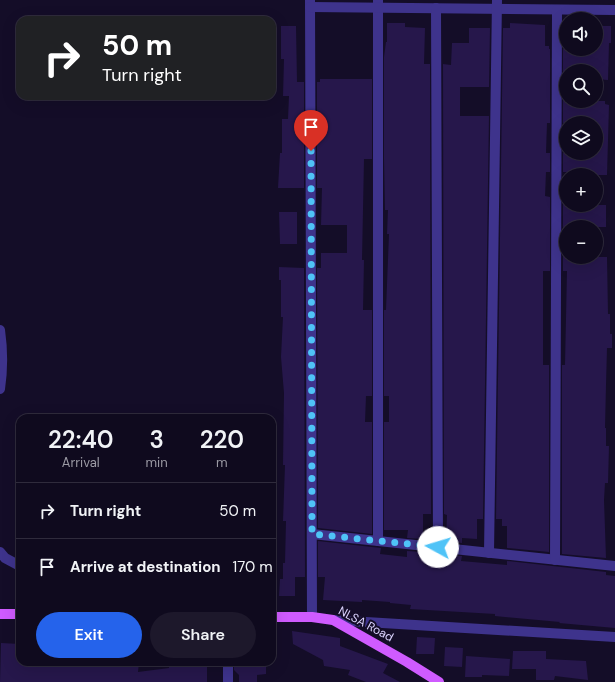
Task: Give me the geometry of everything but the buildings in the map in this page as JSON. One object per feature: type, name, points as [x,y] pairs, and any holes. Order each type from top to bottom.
[{"type":"main road","points":[[0,614],[16,614]]},
{"type":"main road","name":"NLSA Road","points":[[276,617],[312,617],[333,620],[439,682]]},
{"type":"street","points":[[312,617],[310,4],[378,4],[436,8],[497,5],[557,10],[615,10]]},
{"type":"street","points":[[378,4],[378,541]]},
{"type":"street","points":[[489,553],[497,5]]},
{"type":"street","points":[[436,8],[438,547]]},
{"type":"street","points":[[555,560],[557,10]]},
{"type":"street","points":[[0,330],[3,347],[3,369],[0,389]]},
{"type":"street","points":[[312,534],[615,566]]},
{"type":"street","points":[[0,552],[5,558],[16,564]]},
{"type":"street","points":[[333,620],[615,637]]},
{"type":"street","points":[[228,666],[228,682]]},
{"type":"route","points":[[311,151],[312,534],[438,547]]}]
